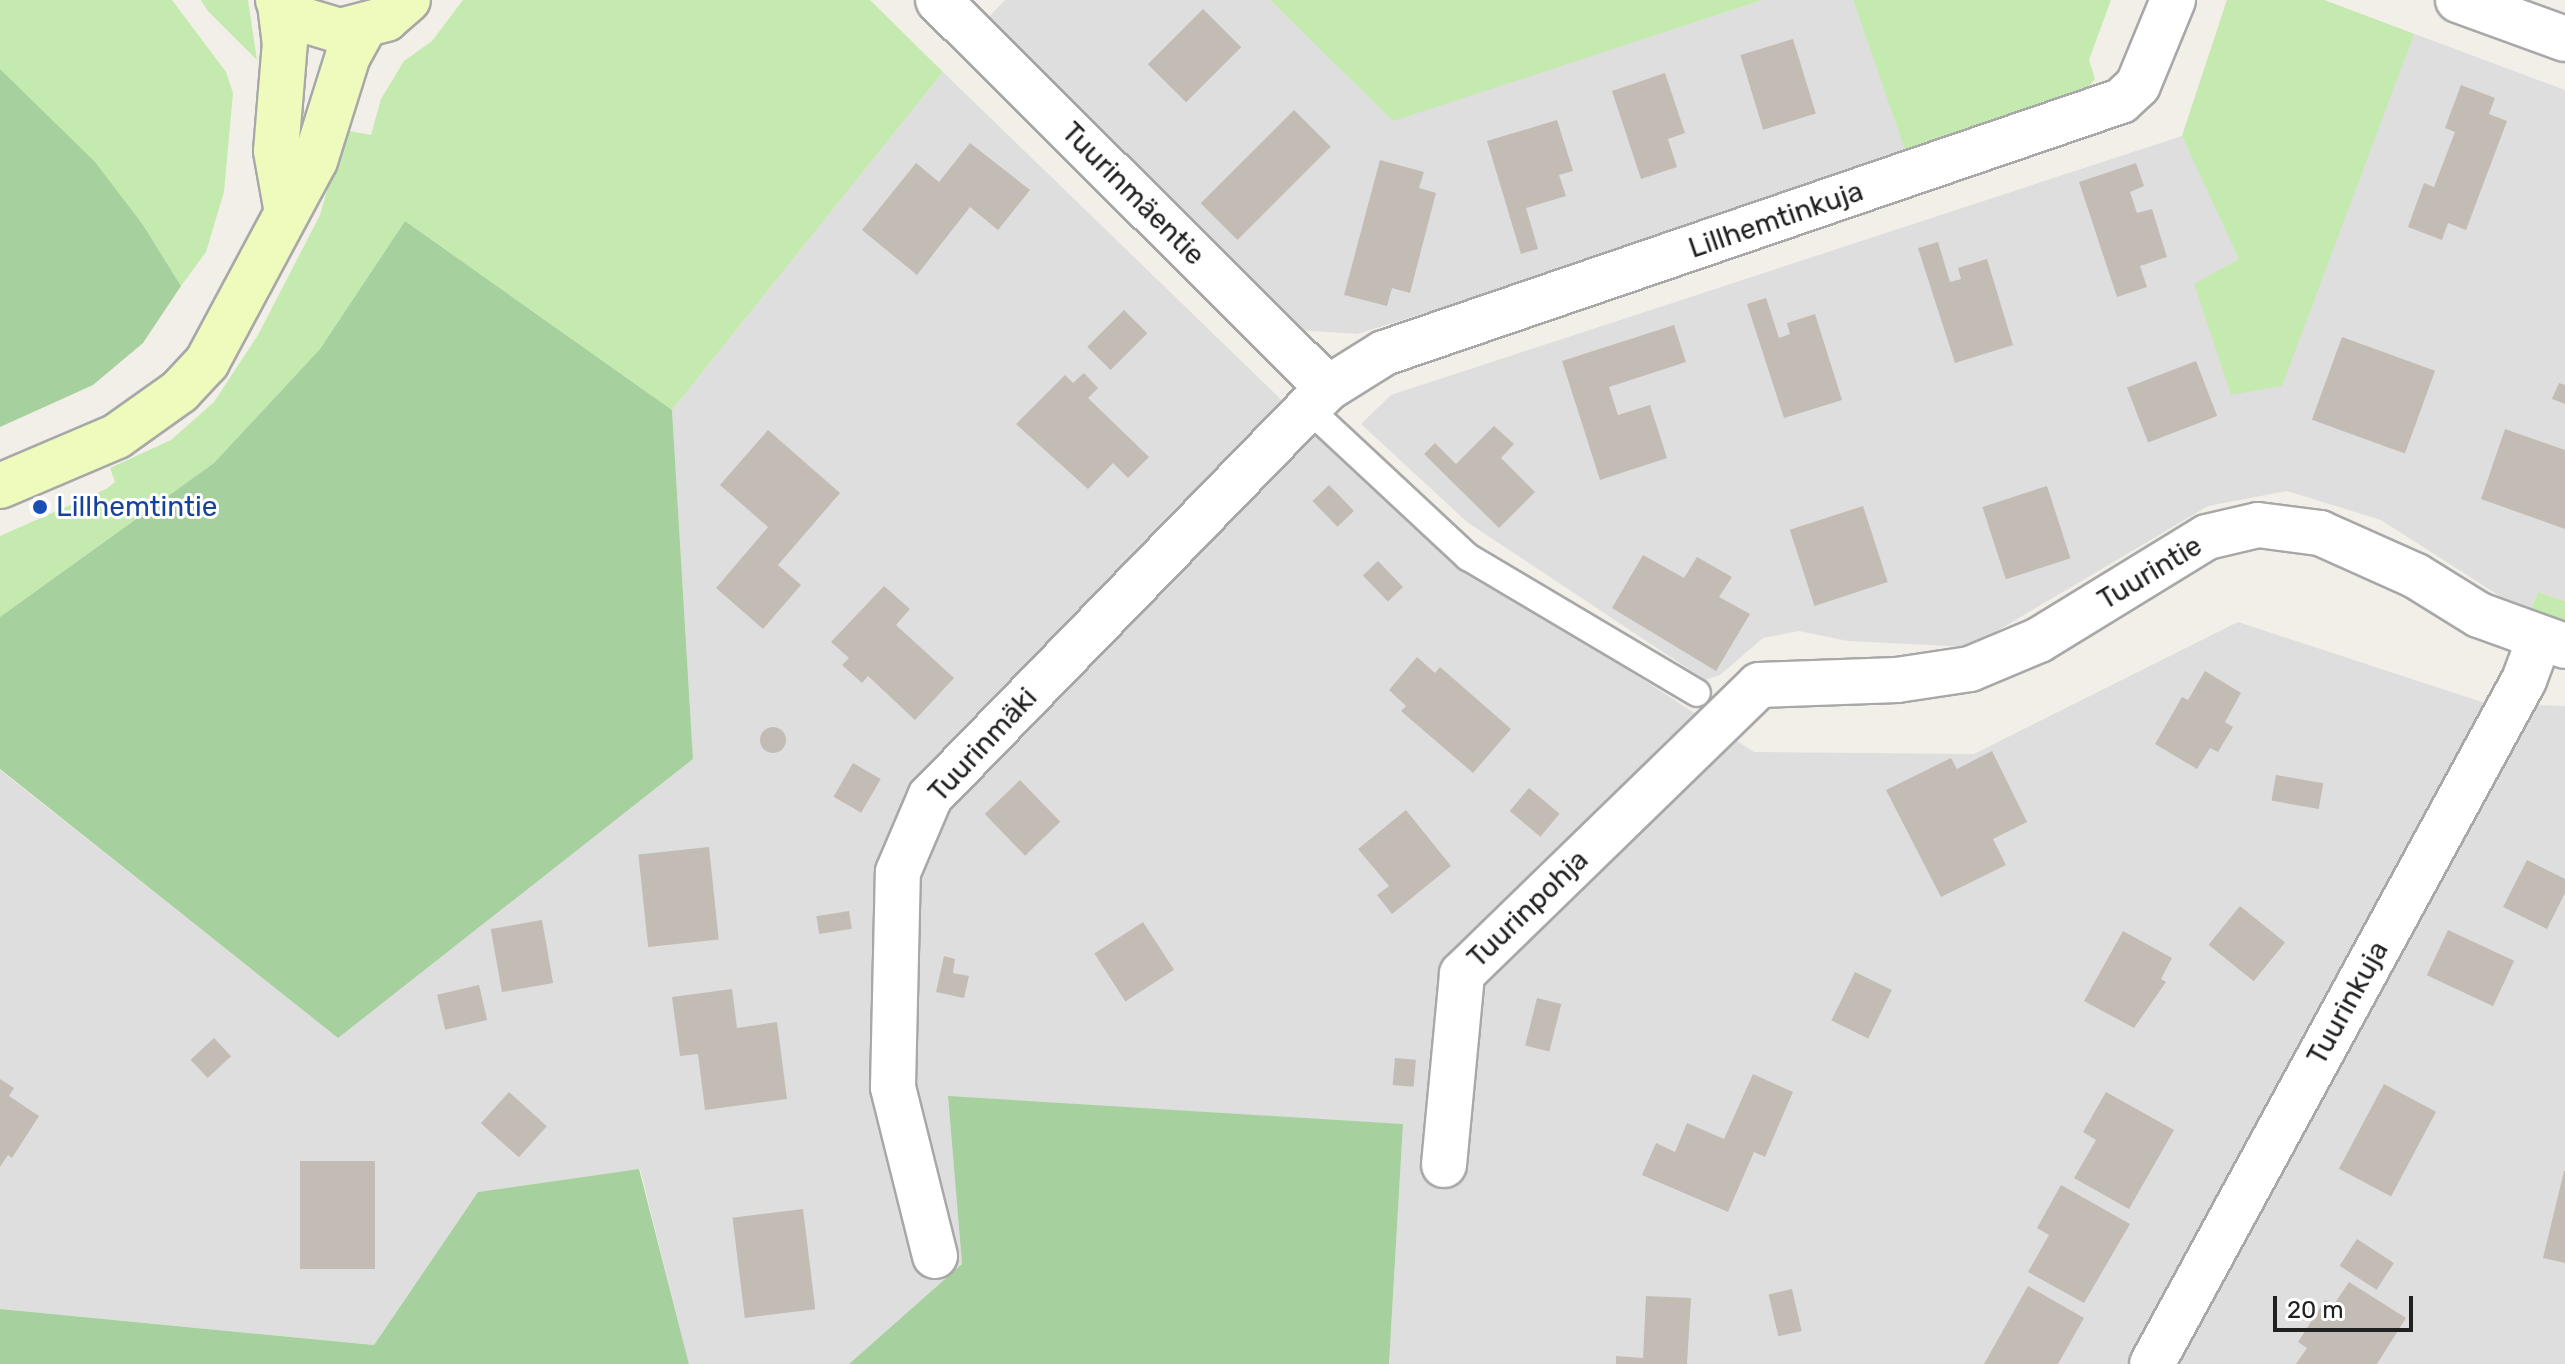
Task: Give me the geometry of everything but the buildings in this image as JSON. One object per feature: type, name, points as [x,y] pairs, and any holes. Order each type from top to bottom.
[{"type":"main road","points":[[279,2],[318,27],[363,29],[386,19],[408,0]]},
{"type":"main road","points":[[279,2],[285,56],[276,151],[286,207]]},
{"type":"main road","points":[[0,486],[92,449],[180,391],[228,329],[286,207],[315,161],[348,56],[363,29]]},
{"type":"street","name":"Tuurinmäentie","points":[[938,0],[1318,398]]},
{"type":"street","name":"Lillhemtinkuja","points":[[1318,398],[1384,353],[2121,101],[2138,85],[2173,0]]},
{"type":"street","points":[[2458,0],[2565,39]]},
{"type":"street","name":"Tuurinmäki","points":[[935,1256],[893,1087],[898,872],[930,797],[1318,398]]},
{"type":"street","name":"Tuurintie","points":[[1714,700],[1759,685],[1897,680],[1970,669],[2039,640],[2207,537],[2258,525],[2320,533],[2552,643]]},
{"type":"street","name":"Tuurinkuja","points":[[2152,1364],[2524,680],[2552,643]]},
{"type":"street","name":"Tuurinpohja","points":[[1444,1165],[1462,974],[1714,700]]},
{"type":"lane","name":"Tuurinmäentie","points":[[1318,398],[1468,557],[1714,700]]},
{"type":"shaded area","points":[[1005,0],[1270,0],[1393,120],[1763,0],[1853,0],[1910,163],[1357,334],[1298,330],[987,19]]},
{"type":"shaded area","points":[[2227,0],[2324,0],[2565,90],[2565,601],[2538,592],[2531,609],[2498,595],[2381,520],[2287,491],[2208,506],[1970,647],[1848,641],[1799,631],[1763,638],[1720,675],[1705,680],[1467,522],[1361,424],[1391,395],[2182,136]]},
{"type":"shaded area","points":[[943,72],[1421,535],[1754,752],[1974,754],[2238,622],[2488,704],[2565,706],[2565,1364],[1389,1364],[1403,1124],[948,1097],[962,1264],[849,1364],[689,1364],[640,1169],[478,1192],[374,1345],[0,1309],[0,770],[337,1037],[693,759],[672,410]]},
{"type":"green space","points":[[0,0],[172,0],[226,72],[233,93],[224,192],[206,252],[181,286],[143,225],[0,69]]},
{"type":"green space","points":[[201,0],[248,0],[257,60],[207,10]]},
{"type":"green space","points":[[463,0],[870,0],[943,72],[672,410],[405,221],[320,349],[214,463],[0,617],[0,536],[106,489],[115,482],[110,468],[171,440],[214,402],[258,335],[320,215],[344,130],[371,135],[381,99],[404,61],[432,41]]},
{"type":"green space","points":[[1270,0],[1763,0],[1393,121]]},
{"type":"green space","points":[[1853,0],[2111,0],[2089,60],[2095,79],[2079,98],[1905,150]]},
{"type":"green space","points":[[2227,0],[2324,0],[2414,34],[2282,386],[2231,395],[2194,284],[2239,259],[2182,136]]},
{"type":"green space","points":[[0,69],[95,162],[143,225],[181,286],[143,343],[93,385],[0,427]]},
{"type":"green space","points":[[405,221],[672,410],[693,759],[338,1038],[0,769],[0,617],[214,463],[320,349]]},
{"type":"green space","points":[[2538,592],[2565,601],[2565,634],[2495,602],[2498,595],[2531,609]]},
{"type":"green space","points":[[948,1096],[1403,1124],[1389,1364],[849,1364],[962,1264]]},
{"type":"green space","points":[[639,1169],[689,1364],[0,1364],[0,1309],[374,1345],[478,1192]]},
{"type":"place","name":"Lillhemtintie","points":[[40,507]]}]
